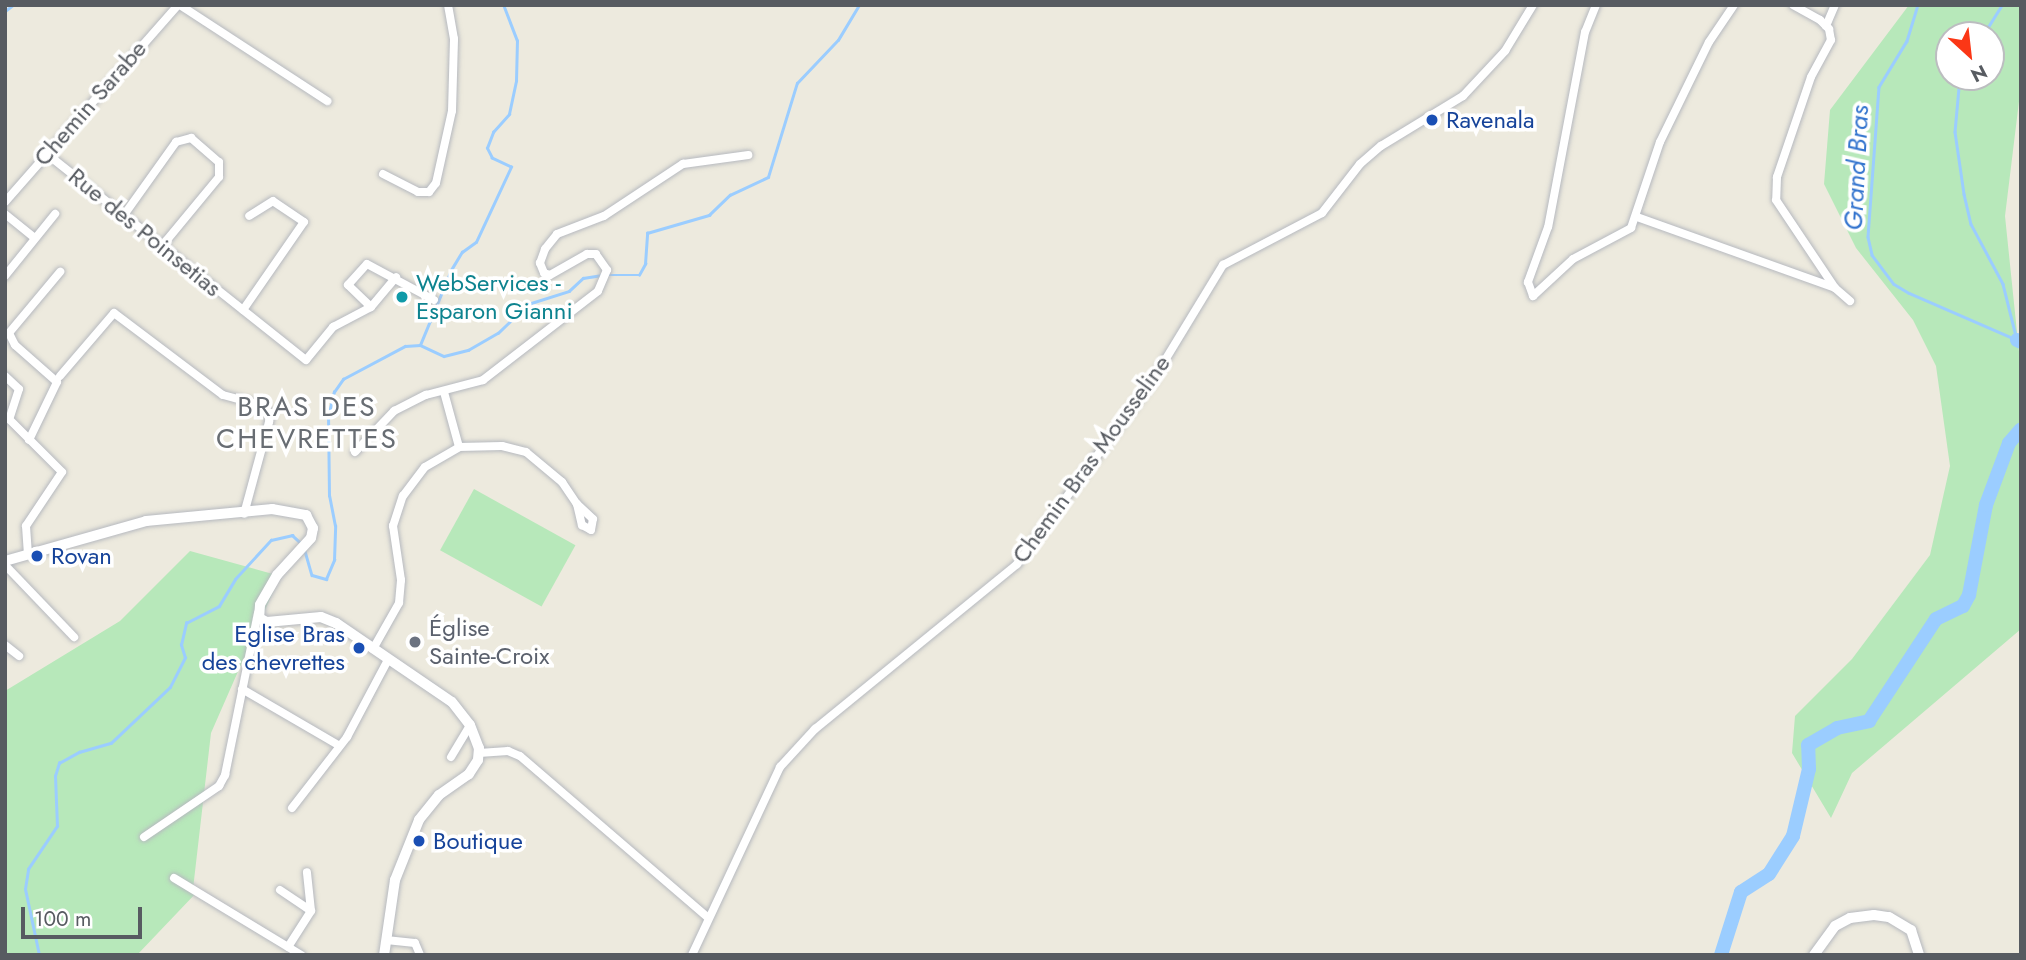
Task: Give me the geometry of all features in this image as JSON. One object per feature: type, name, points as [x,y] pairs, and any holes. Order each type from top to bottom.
[{"type":"main road","points":[[5,563],[27,553],[146,521],[244,514],[271,509],[302,512],[313,528],[307,544],[288,563],[258,610],[259,618],[267,622],[327,619],[452,702],[470,725],[479,754],[469,774],[439,795],[419,820],[399,863],[384,955]]},
{"type":"main road","points":[[1814,955],[1835,926],[1850,918],[1874,915],[1903,923],[1916,940],[1919,955]]},
{"type":"street","points":[[179,5],[327,101]]},
{"type":"street","name":"Chemin Sarabe","points":[[5,202],[179,5]]},
{"type":"street","points":[[383,174],[418,192],[429,192],[436,183],[452,111],[454,39],[448,5]]},
{"type":"street","name":"Chemin Bras Mousseline","points":[[692,955],[707,917],[780,767],[815,729],[1017,564],[1153,380],[1223,265],[1322,214],[1360,164],[1381,146],[1463,96],[1505,51],[1533,5]]},
{"type":"street","points":[[1596,5],[1585,32],[1548,227],[1528,282],[1534,296],[1573,259],[1628,231],[1637,217],[1660,142],[1709,42],[1734,5]]},
{"type":"street","points":[[1793,5],[1826,26],[1831,40],[1811,77],[1777,177],[1776,200],[1835,288],[1850,301]]},
{"type":"street","points":[[1826,26],[1835,5]]},
{"type":"street","points":[[124,215],[176,142],[191,138],[219,162],[219,177],[162,246]]},
{"type":"street","name":"Rue des Poinsetias","points":[[47,154],[306,360],[333,327],[372,307]]},
{"type":"street","points":[[355,452],[394,411],[444,391],[472,385],[605,283],[607,266],[596,254],[587,254],[550,275],[544,273],[540,263],[545,249],[557,234],[604,216],[683,164],[748,155]]},
{"type":"street","name":"Rue des Poinsetias","points":[[243,310],[304,222],[273,201],[249,216]]},
{"type":"street","points":[[5,214],[35,238]]},
{"type":"street","points":[[5,276],[55,214]]},
{"type":"street","points":[[1637,217],[1835,288]]},
{"type":"street","points":[[396,277],[372,307],[348,288],[360,267],[376,264],[434,300]]},
{"type":"street","points":[[29,440],[57,382],[15,345],[9,333],[60,272]]},
{"type":"street","points":[[60,376],[114,313],[223,396],[260,405],[270,413],[244,514]]},
{"type":"street","points":[[5,376],[19,388],[8,417],[56,463],[62,474],[26,526],[27,553]]},
{"type":"street","points":[[444,391],[459,447]]},
{"type":"street","points":[[373,649],[399,603],[401,580],[393,526],[403,496],[425,467],[459,447],[502,446],[526,452],[550,468],[576,504]]},
{"type":"street","points":[[5,563],[74,637]]},
{"type":"street","points":[[144,837],[219,786],[230,758],[258,610]]},
{"type":"street","points":[[5,645],[19,656]]},
{"type":"street","points":[[292,808],[340,746],[388,660]]},
{"type":"street","points":[[242,689],[340,746]]},
{"type":"street","points":[[451,757],[470,725]]},
{"type":"street","points":[[479,754],[508,751],[520,755],[707,917]]},
{"type":"street","points":[[288,947],[311,911],[307,872]]},
{"type":"street","points":[[174,878],[301,955]]},
{"type":"street","points":[[280,890],[311,911]]},
{"type":"street","points":[[386,940],[415,943],[420,955]]},
{"type":"green space","points":[[1909,5],[2021,5],[2021,85],[2005,216],[2021,371],[2021,629],[1852,773],[1831,818],[1792,753],[1795,716],[1852,659],[1930,555],[1950,466],[1936,366],[1913,320],[1856,248],[1824,184],[1830,110]]},
{"type":"green space","points":[[474,489],[575,545],[542,606],[440,550]]},
{"type":"green space","points":[[190,551],[280,576],[211,733],[193,889],[197,892],[137,955],[5,955],[5,691],[120,621]]},
{"type":"waterway","points":[[5,11],[13,5]]},
{"type":"waterway","points":[[420,345],[451,270],[462,252],[476,242],[511,167],[492,158],[487,148],[493,132],[509,114],[516,81],[517,41],[503,5]]},
{"type":"waterway","name":"BRAS DES CHEVRETTES","points":[[609,275],[639,275],[645,264],[647,233],[709,215],[730,195],[768,177],[797,83],[838,40],[859,5]]},
{"type":"waterway","name":"Grand Bras","points":[[1918,5],[1907,41],[1879,87],[1868,237],[1872,255],[1894,284],[1909,293],[2017,340]]},
{"type":"waterway","points":[[1992,21],[2002,5]]},
{"type":"waterway","points":[[1959,91],[1955,132],[1971,224],[2003,284],[2017,340]]},
{"type":"waterway","name":"BRAS DES CHEVRETTES","points":[[305,551],[312,575],[326,579],[334,560],[335,526],[329,496],[328,417],[334,392],[343,379],[405,346],[420,345],[444,356],[468,350],[498,333],[528,304],[569,291],[583,278],[602,275]]},
{"type":"waterway","name":"Grand Bras","points":[[2017,340],[2021,342]]},
{"type":"waterway","points":[[1721,955],[1741,892],[1769,874],[1793,836],[1809,769],[1808,745],[1837,728],[1869,721],[1936,619],[1963,606],[1969,595],[1986,505],[2009,443],[2021,429]]},
{"type":"waterway","name":"BRAS DES CHEVRETTES","points":[[39,955],[25,889],[28,869],[57,826],[55,776],[59,763],[79,752],[111,743],[170,687],[185,658],[181,645],[186,623],[219,606],[235,579],[271,540],[292,535],[303,545]]},
{"type":"place","name":"Ravenala","points":[[1432,120]]},
{"type":"place","name":"WebServices - Esparon Gianni","points":[[402,297]]},
{"type":"place","name":"Rovan","points":[[37,556]]},
{"type":"place","name":"Église Sainte-Croix","points":[[415,642]]},
{"type":"place","name":"Eglise Bras des chevrettes","points":[[359,648]]},
{"type":"place","name":"Boutique","points":[[419,841]]},
{"type":"district","name":"BRAS DES CHEVRETTES","points":[[307,423]]}]
